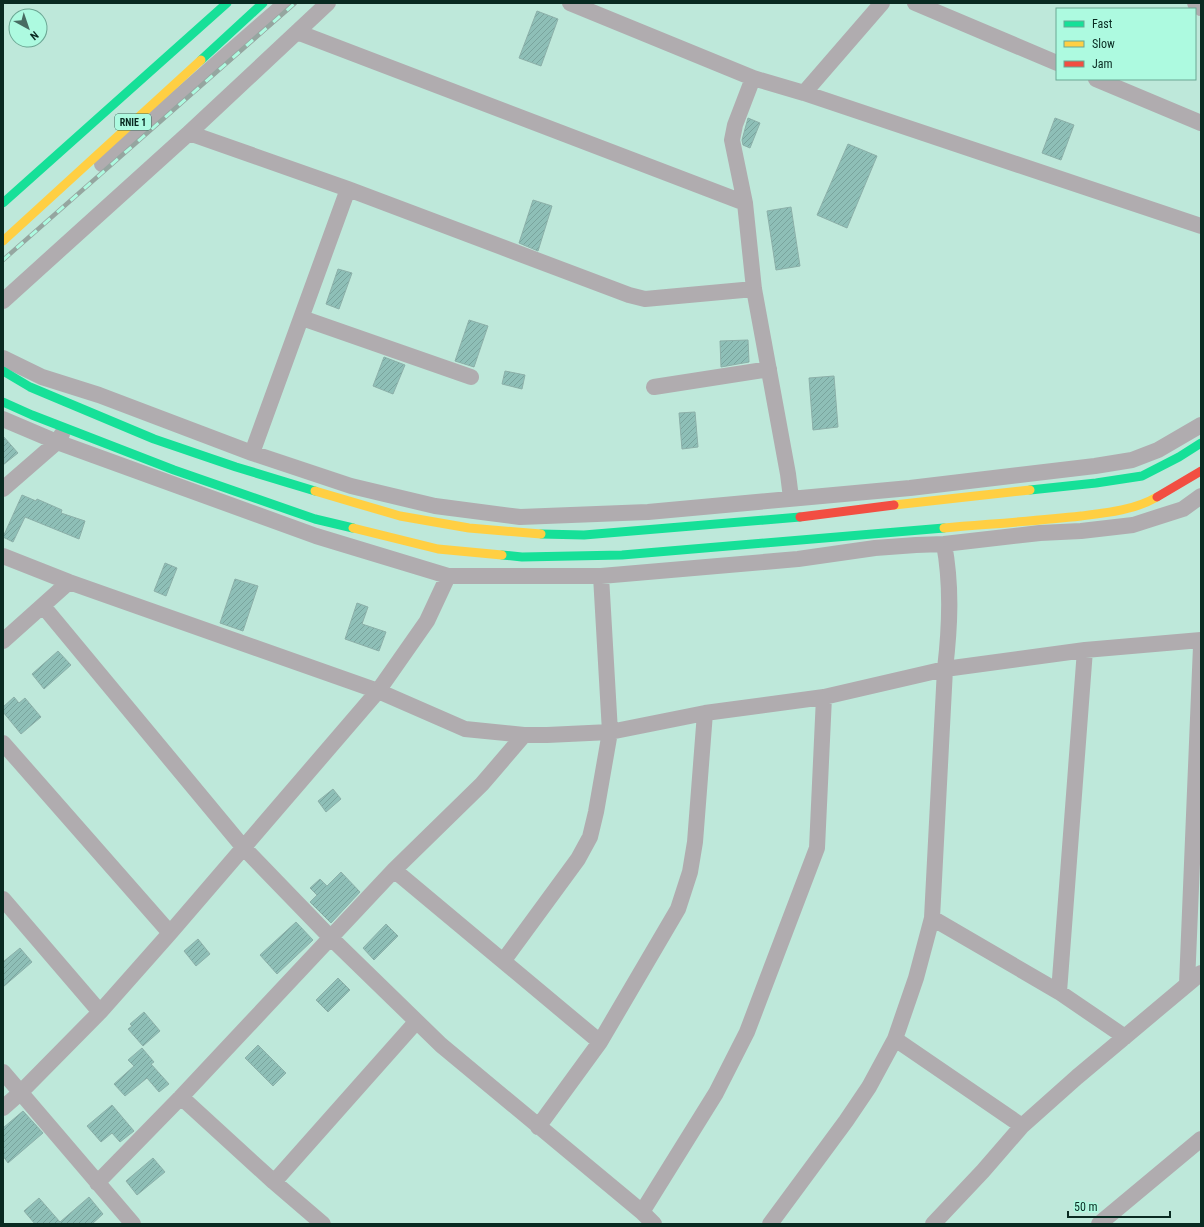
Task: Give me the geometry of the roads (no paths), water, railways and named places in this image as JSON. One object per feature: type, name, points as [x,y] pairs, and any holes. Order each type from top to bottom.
[{"type":"main road","name":"RNIE 1","points":[[3,203],[227,3]]},
{"type":"main road","name":"RNIE 1","points":[[3,241],[263,3]]},
{"type":"main road","points":[[3,371],[30,386],[154,439],[236,467],[400,516],[469,528],[520,533],[584,535],[787,518],[1096,483],[1142,476],[1201,444]]},
{"type":"main road","points":[[3,402],[32,415],[174,470],[315,519],[438,549],[522,557],[622,555],[1071,517],[1103,513],[1146,503],[1201,471]]},
{"type":"street","points":[[3,250],[286,3]]},
{"type":"street","points":[[3,301],[189,133],[328,3]]},
{"type":"street","points":[[570,3],[753,78],[1201,226]]},
{"type":"street","points":[[804,94],[882,3]]},
{"type":"street","points":[[915,3],[1056,63]]},
{"type":"street","points":[[1194,3],[1201,8]]},
{"type":"street","points":[[297,32],[745,203]]},
{"type":"street","points":[[753,78],[735,125],[732,140],[745,203],[754,289],[788,474],[791,498]]},
{"type":"street","points":[[1098,80],[1201,123]]},
{"type":"street","points":[[189,133],[348,189],[629,295],[645,299],[754,289]]},
{"type":"street","points":[[252,453],[348,189]]},
{"type":"street","points":[[302,318],[471,377]]},
{"type":"street","points":[[3,358],[42,377],[99,395],[252,453],[351,486],[434,506],[520,517],[648,512],[910,488],[1095,466],[1132,460],[1158,450],[1201,425]]},
{"type":"street","points":[[654,387],[769,369]]},
{"type":"street","points":[[3,419],[57,442],[316,536],[448,576],[602,576],[798,559],[875,548],[944,544],[1040,533],[1081,531],[1133,525],[1183,509],[1201,496]]},
{"type":"street","points":[[3,489],[57,442],[67,428]]},
{"type":"street","points":[[770,1224],[846,1121],[869,1087],[895,1039],[916,978],[932,918],[945,669],[949,633],[950,595],[944,544]]},
{"type":"street","points":[[3,556],[69,582],[378,691],[464,729],[524,735],[610,732],[705,713],[824,697],[945,669],[1085,650],[1201,640]]},
{"type":"street","points":[[3,1108],[20,1093],[100,1012],[378,691],[427,621],[448,576]]},
{"type":"street","points":[[504,960],[578,859],[590,837],[596,812],[610,732],[602,576]]},
{"type":"street","points":[[3,641],[69,582]]},
{"type":"street","points":[[43,606],[243,847],[331,938],[440,1045],[650,1221],[747,1032],[817,848],[824,697]]},
{"type":"street","points":[[1187,984],[1198,795],[1201,646]]},
{"type":"street","points":[[1059,992],[1085,650]]},
{"type":"street","points":[[538,1127],[600,1042],[678,909],[690,872],[695,842],[705,713]]},
{"type":"street","points":[[97,1183],[181,1097],[394,870],[482,784],[524,735]]},
{"type":"street","points":[[3,743],[170,933]]},
{"type":"street","points":[[394,870],[504,960],[600,1042]]},
{"type":"street","points":[[3,899],[100,1012]]},
{"type":"street","points":[[932,918],[1059,992],[1125,1037]]},
{"type":"street","points":[[933,1224],[983,1171],[1022,1126],[1077,1077],[1201,973]]},
{"type":"street","points":[[274,1182],[416,1022]]},
{"type":"street","points":[[895,1039],[1022,1126]]},
{"type":"street","points":[[3,1072],[133,1224]]},
{"type":"street","points":[[181,1097],[274,1182],[323,1224]]},
{"type":"street","points":[[1099,1224],[1201,1139]]},
{"type":"railway","points":[[3,260],[295,3]]}]
